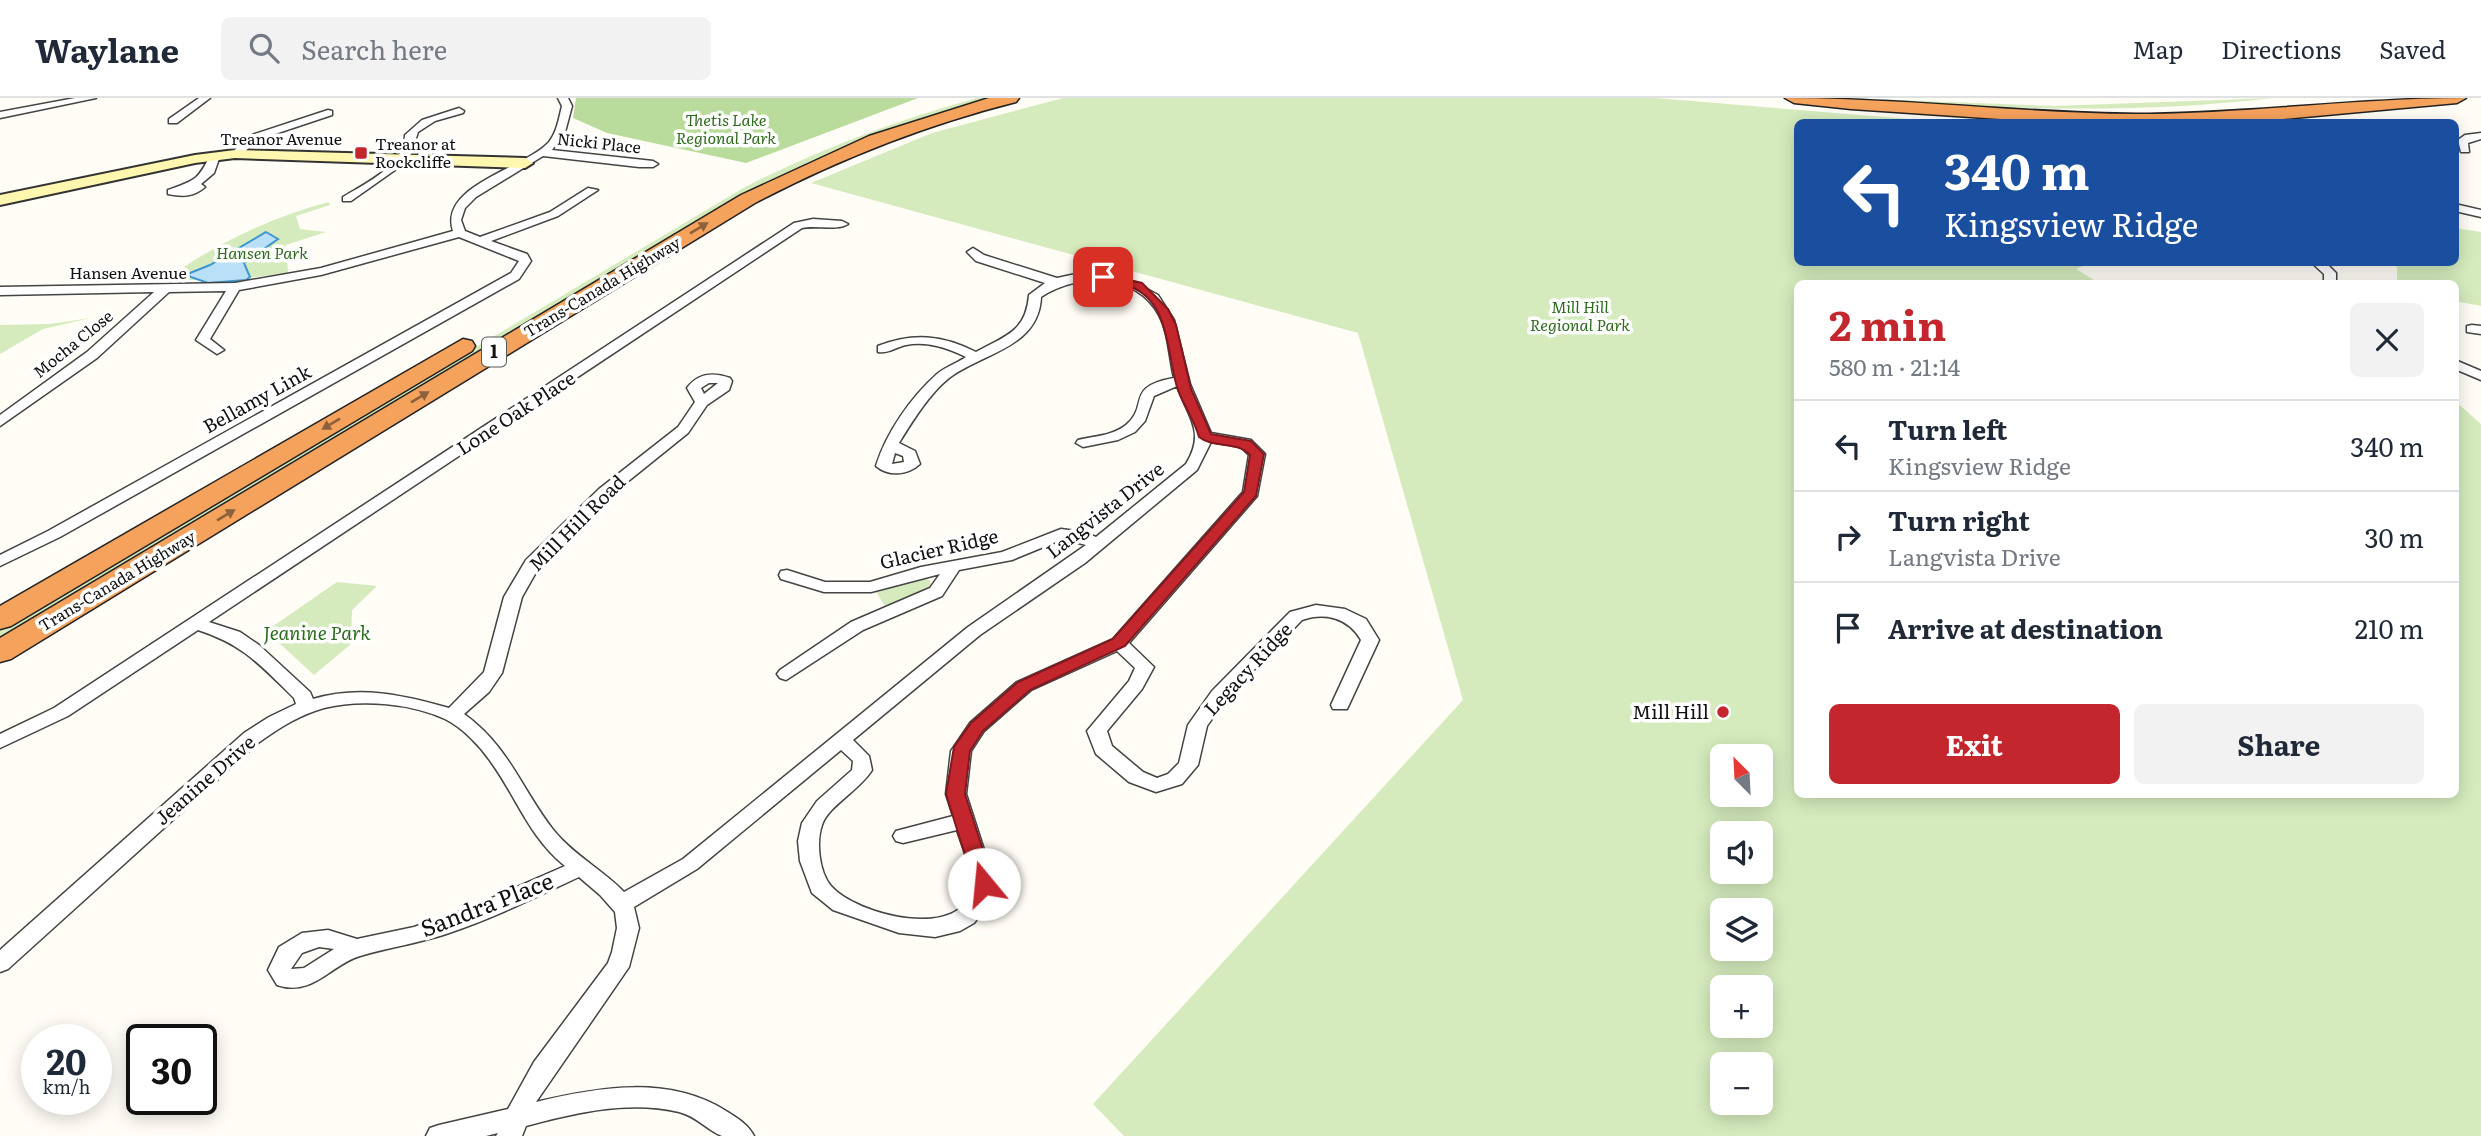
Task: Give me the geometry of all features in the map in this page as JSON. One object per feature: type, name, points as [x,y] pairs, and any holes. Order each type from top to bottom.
[{"type":"highway","name":"Trans-Canada Highway","points":[[0,619],[745,181],[810,149],[875,124],[965,98]]},
{"type":"highway","name":"Trans-Canada Highway","points":[[0,652],[747,199],[864,142],[927,120],[1010,98]]},
{"type":"highway","points":[[1794,98],[1967,114],[2062,119]]},
{"type":"highway","points":[[1820,98],[1977,110],[2076,113],[2183,110],[2292,98]]},
{"type":"highway","points":[[1933,98],[2071,103],[2149,101]]},
{"type":"highway","points":[[1950,98],[2061,99]]},
{"type":"highway","points":[[2404,103],[2432,98]]},
{"type":"highway","points":[[2138,119],[2251,117],[2457,98]]},
{"type":"highway","points":[[0,611],[125,545]]},
{"type":"street","points":[[32,98],[41,107]]},
{"type":"street","points":[[0,115],[91,98]]},
{"type":"street","points":[[173,121],[205,98]]},
{"type":"street","points":[[564,98],[567,106],[560,133],[541,153],[482,186],[464,201],[455,217],[455,226],[460,233],[482,240],[554,214],[592,190]]},
{"type":"street","points":[[347,199],[371,185],[403,158],[411,147],[411,132],[434,118],[459,111]]},
{"type":"street","points":[[235,155],[256,137],[328,113]]},
{"type":"street","points":[[2481,136],[2462,142],[2460,150],[2481,151]]},
{"type":"street","name":"Nicki Place","points":[[541,153],[578,154],[610,161],[653,164]]},
{"type":"street","points":[[193,185],[209,173],[215,156]]},
{"type":"street","name":"Treanor Avenue","points":[[0,200],[215,156],[403,158],[525,163]]},
{"type":"street","points":[[2459,208],[2481,214]]},
{"type":"street","name":"Lone Oak Place","points":[[0,743],[61,712],[636,335],[798,225],[813,222],[842,225]]},
{"type":"street","name":"Hansen Avenue","points":[[0,291],[235,288],[309,275],[460,233]]},
{"type":"street","name":"Bellamy Link","points":[[0,561],[54,534],[515,276],[525,261],[515,252],[482,240]]},
{"type":"street","points":[[973,252],[980,258],[1059,283]]},
{"type":"street","points":[[2322,266],[2330,273],[2330,280]]},
{"type":"street","points":[[839,740],[855,749],[861,757],[862,774],[816,815],[809,828],[808,843],[818,884],[835,901],[909,930],[947,926],[964,917],[982,896],[984,884],[956,794],[955,777],[961,751],[977,727],[1024,686],[1119,643],[1251,493],[1257,454],[1246,443],[1206,437],[1181,381],[1167,317],[1145,289],[1122,280],[1103,277],[1059,283],[1035,295],[1034,313],[1019,334],[951,370],[937,382],[890,445]]},
{"type":"street","points":[[217,350],[203,340],[235,288]]},
{"type":"street","name":"Mocha Close","points":[[0,422],[92,355],[165,289]]},
{"type":"street","points":[[883,349],[903,341],[928,339],[950,343],[978,358]]},
{"type":"street","points":[[2459,366],[2481,376]]},
{"type":"street","points":[[1083,443],[1118,437],[1133,427],[1150,390],[1162,383],[1181,381]]},
{"type":"street","name":"Mill Hill Road","points":[[452,715],[482,688],[493,673],[513,597],[532,564],[613,485],[683,430],[702,402]]},
{"type":"street","name":"Langvista Drive","points":[[622,904],[690,864],[974,631],[1097,545],[1192,467],[1200,455],[1206,437]]},
{"type":"street","name":"Glacier Ridge","points":[[787,575],[824,587],[872,587],[953,566],[1006,556],[1061,534],[1083,537],[1097,545]]},
{"type":"street","points":[[786,674],[857,626],[936,592],[953,566]]},
{"type":"street","name":"Legacy Ridge","points":[[1119,643],[1145,667],[1140,681],[1105,716],[1097,731],[1102,749],[1136,777],[1156,785],[1175,779],[1188,765],[1198,725],[1219,695],[1297,616],[1317,610],[1339,613],[1360,623],[1370,640],[1340,705]]},
{"type":"street","points":[[195,623],[234,636],[253,649],[303,696],[306,705]]},
{"type":"street","name":"Jeanine Drive","points":[[0,963],[251,738],[285,714],[306,705],[353,698],[428,707],[452,715]]},
{"type":"street","points":[[452,715],[475,729],[493,747],[507,766],[530,814],[578,869],[608,890],[622,904],[628,928],[626,948],[618,967],[542,1074],[512,1128]]},
{"type":"street","points":[[903,836],[963,821]]},
{"type":"street","name":"Sandra Place","points":[[354,948],[467,918],[578,869]]},
{"type":"street","points":[[439,1136],[512,1128],[575,1102],[629,1098],[676,1101],[715,1116],[741,1136]]},
{"type":"green space","name":"Thetis Lake Regional Park","points":[[576,98],[918,98],[746,163],[607,133],[573,118]]},
{"type":"green space","points":[[977,98],[999,98],[872,136],[765,184],[0,644],[0,630],[745,187],[859,136]]},
{"type":"green space","name":"Mill Hill Regional Park","points":[[1063,98],[1655,98],[1909,119],[1794,119],[1794,266],[2084,266],[2076,269],[2094,280],[1794,280],[1794,798],[2459,798],[2459,405],[2481,424],[2481,1136],[1124,1136],[1093,1104],[1463,700],[1358,333],[811,183],[932,133]]},
{"type":"green space","points":[[1846,98],[2054,106],[2273,98],[2166,107],[2060,108]]},
{"type":"green space","name":"Hansen Park","points":[[328,202],[330,205],[296,216],[300,229],[326,232],[286,245],[288,273],[232,280],[166,280],[203,255],[243,234]]},
{"type":"green space","points":[[2459,229],[2481,232],[2481,306],[2459,302],[2459,280],[2397,280],[2397,266],[2459,266]]},
{"type":"green space","points":[[91,318],[43,329],[0,354],[0,325],[50,324]]},
{"type":"green space","points":[[922,578],[930,580],[931,585],[913,597],[886,608],[875,590]]},
{"type":"green space","name":"Jeanine Park","points":[[337,582],[377,586],[352,610],[351,644],[314,675],[266,631]]},
{"type":"water","points":[[266,232],[278,239],[244,263],[250,277],[246,280],[208,283],[185,275],[210,265]]},
{"type":"place","name":"Treanor at Rockcliffe","points":[[361,153]]},
{"type":"place","name":"Mill Hill","points":[[1723,712]]},
{"type":"route","points":[[984,884],[982,871],[963,821],[955,777],[961,751],[977,727],[1024,686],[1119,643],[1251,493],[1257,454],[1246,443],[1206,437],[1181,381],[1170,325],[1162,309],[1145,289],[1116,278],[1103,277]]}]
